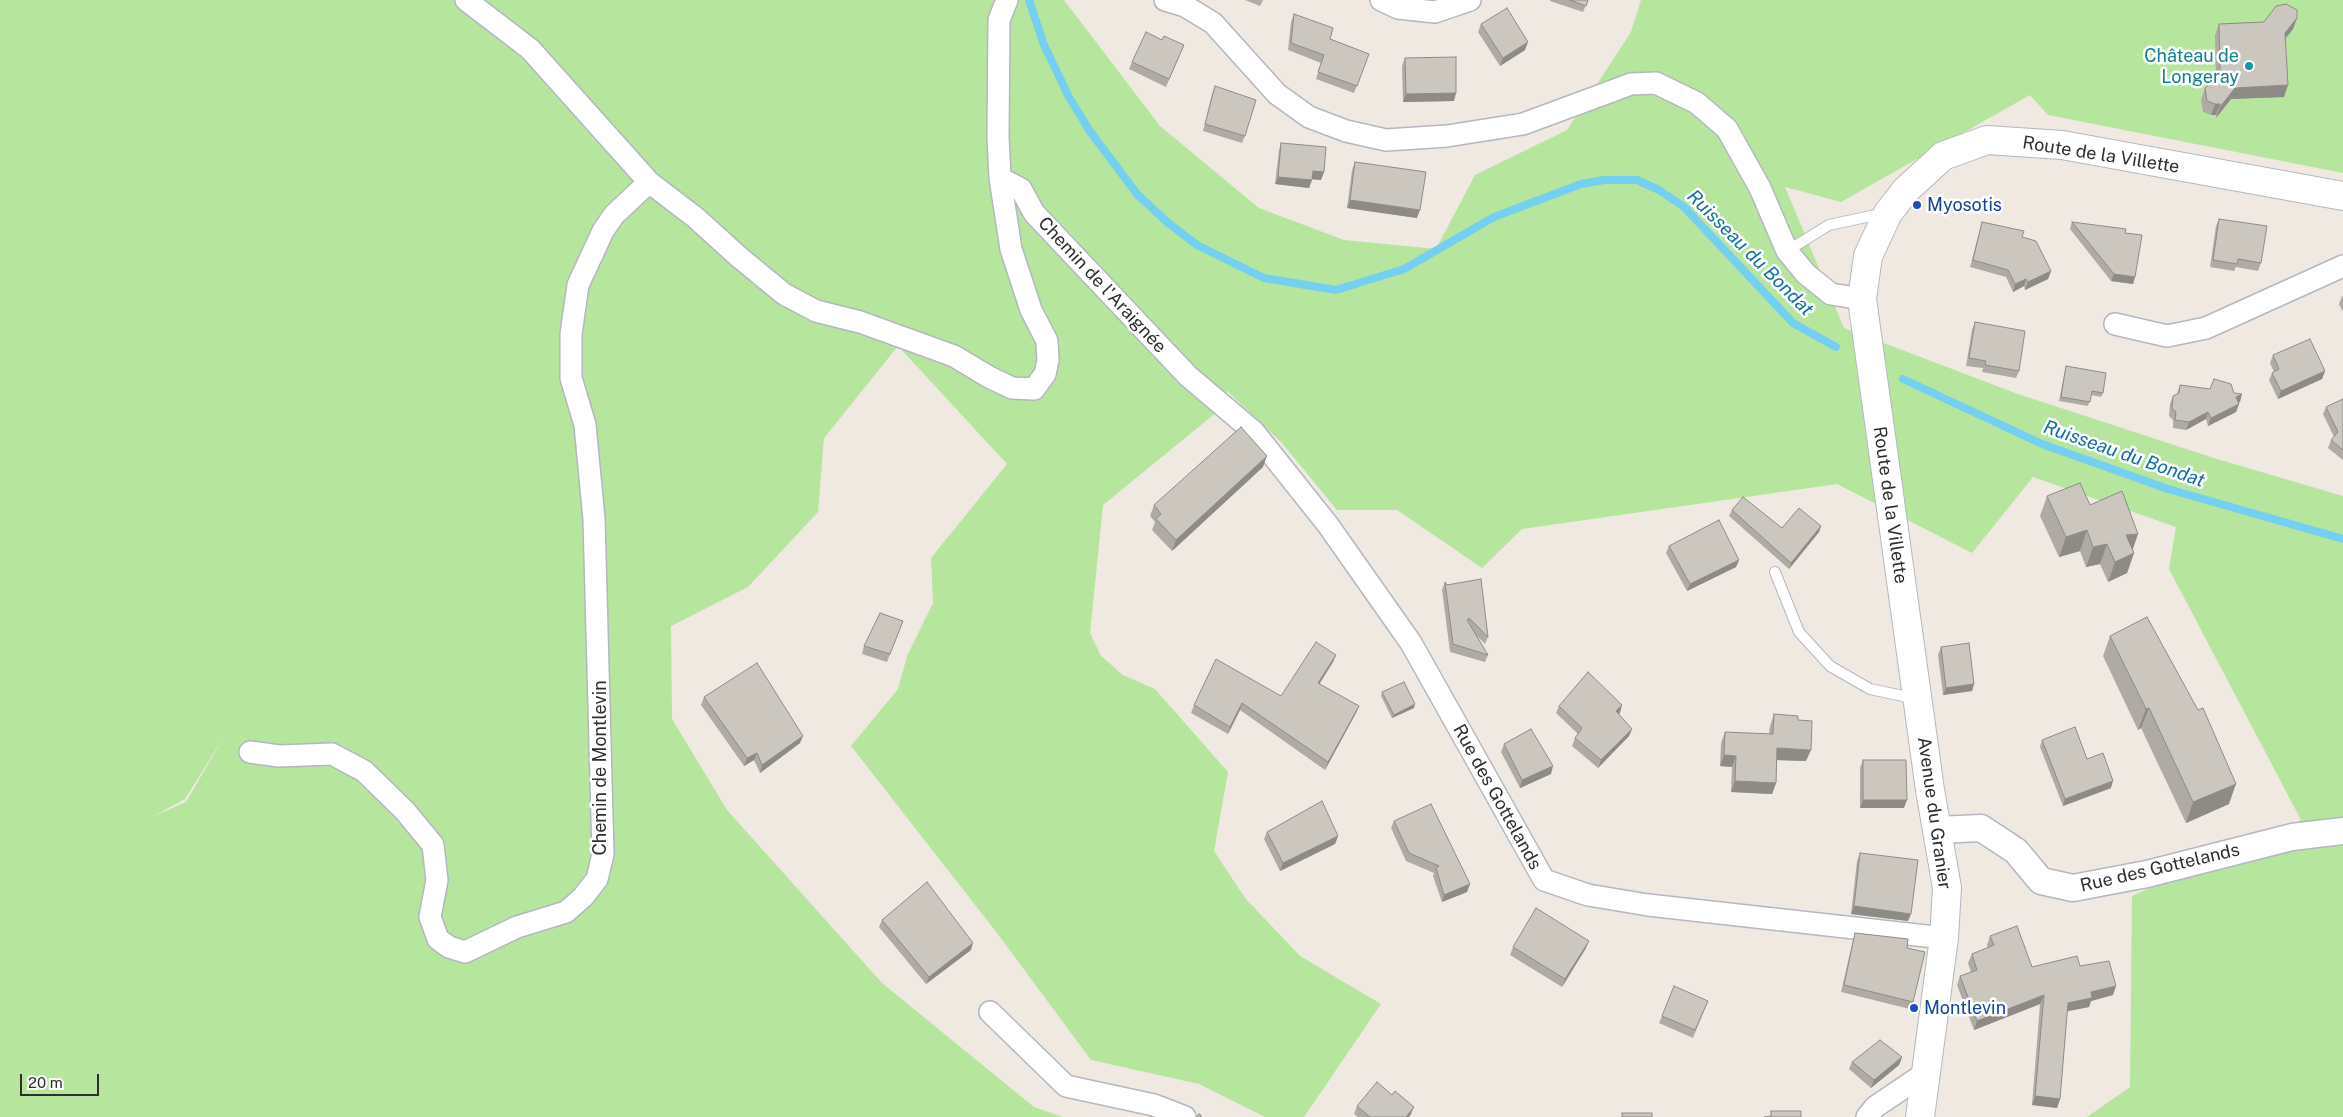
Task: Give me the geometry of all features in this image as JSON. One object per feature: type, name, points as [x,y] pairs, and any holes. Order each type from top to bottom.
[{"type":"main road","name":"Route de la Villette","points":[[1903,599],[1862,299],[1868,256],[1888,213],[1906,190],[1943,156],[1987,140],[2062,145],[2343,196]]},
{"type":"main road","name":"Avenue du Granier","points":[[1903,599],[1947,888],[1944,938],[1924,1074],[1920,1117]]},
{"type":"street","points":[[466,0],[530,49],[649,182],[696,218],[784,294],[816,310],[860,322],[954,356],[1012,388],[1034,389],[1045,374],[1048,360],[1047,341],[1032,310],[1011,249],[1000,178],[998,136],[999,20],[1007,0]]},
{"type":"street","points":[[1165,0],[1185,6],[1212,23],[1277,94],[1309,117],[1346,131],[1386,140],[1447,136],[1522,124],[1631,84],[1656,83],[1697,103],[1727,129],[1760,188],[1787,251],[1806,274],[1831,294],[1862,299]]},
{"type":"street","points":[[1381,0],[1398,8],[1435,12],[1470,0]]},
{"type":"street","name":"Chemin de l'Araignée","points":[[1000,178],[1021,189],[1034,213],[1188,376],[1254,432],[1328,525]]},
{"type":"street","name":"Chemin de Montlevin","points":[[250,752],[279,756],[332,754],[364,771],[398,804],[433,845],[437,880],[430,917],[438,939],[449,947],[465,952],[517,926],[566,912],[597,878],[603,854],[594,519],[585,425],[571,378],[571,334],[578,285],[603,231],[614,215],[649,182]]},
{"type":"street","points":[[2115,324],[2167,336],[2206,328],[2343,266]]},
{"type":"street","name":"Rue des Gottelands","points":[[1328,525],[1411,643],[1544,880],[1588,895],[1648,905],[1944,938]]},
{"type":"street","name":"Rue des Gottelands","points":[[1937,830],[1980,828],[2016,852],[2042,881],[2073,888],[2147,874],[2292,837],[2343,831]]},
{"type":"street","points":[[990,1012],[1066,1086],[1154,1106],[1185,1117]]},
{"type":"street","points":[[1867,1117],[1875,1107],[1924,1074]]},
{"type":"lane","points":[[1787,251],[1829,225],[1888,213]]},
{"type":"lane","points":[[1775,572],[1799,632],[1830,666],[1870,690],[1917,699]]},
{"type":"green space","points":[[0,0],[1064,0],[1160,126],[1259,208],[1344,240],[1436,249],[1475,175],[1567,130],[1631,32],[1641,0],[2343,0],[2343,173],[2048,115],[2030,95],[1841,202],[1785,187],[1844,328],[2018,394],[2217,459],[2343,496],[2343,1117],[2087,1117],[2130,1087],[2132,896],[2301,820],[2169,569],[2176,527],[2033,477],[1972,553],[1837,484],[1522,529],[1482,568],[1397,510],[1337,510],[1282,443],[1227,391],[1223,407],[1103,505],[1090,633],[1101,656],[1123,675],[1155,689],[1228,772],[1214,851],[1245,898],[1300,956],[1381,1004],[1304,1117],[1265,1117],[1199,1084],[1091,1060],[997,933],[851,746],[898,689],[907,656],[933,603],[931,558],[1007,464],[898,346],[824,438],[818,512],[748,587],[671,626],[672,719],[727,810],[882,983],[1034,1107],[1063,1117],[0,1117]],"holes":[[[225,735],[186,802],[152,817],[185,799]]]},
{"type":"building","points":[[1570,0],[1588,0],[1586,6]]},
{"type":"building","name":"Château de Longeray","points":[[2286,4],[2297,10],[2297,18],[2285,33],[2288,85],[2235,88],[2220,107],[2220,104],[2207,101],[2205,88],[2220,76],[2219,24],[2264,22],[2276,6]]},
{"type":"building","points":[[1507,8],[1528,42],[1503,58],[1481,24]]},
{"type":"building","points":[[1294,14],[1333,28],[1330,39],[1369,54],[1357,86],[1318,72],[1324,55],[1291,43]]},
{"type":"building","points":[[1146,32],[1162,40],[1164,36],[1184,45],[1169,79],[1132,62]]},
{"type":"building","points":[[1456,57],[1456,93],[1406,94],[1405,58]]},
{"type":"building","points":[[1215,86],[1256,100],[1245,136],[1205,124]]},
{"type":"building","points":[[1281,143],[1326,147],[1324,172],[1313,171],[1312,180],[1278,177]]},
{"type":"building","points":[[1355,162],[1426,172],[1420,210],[1350,200]]},
{"type":"building","points":[[2219,219],[2267,226],[2261,263],[2238,259],[2237,264],[2213,260]]},
{"type":"building","points":[[1982,222],[2024,231],[2022,237],[2036,241],[2051,271],[2028,282],[2026,279],[2015,284],[2008,270],[1973,260]]},
{"type":"building","points":[[2072,222],[2126,229],[2125,233],[2142,235],[2135,277],[2114,274]]},
{"type":"building","points":[[1975,322],[2025,331],[2019,371],[1985,365],[1986,361],[1969,358]]},
{"type":"building","points":[[2310,339],[2325,371],[2281,391],[2272,373],[2279,369],[2273,355]]},
{"type":"building","points":[[2066,366],[2106,373],[2103,393],[2092,391],[2090,402],[2061,397]]},
{"type":"building","points":[[2214,379],[2231,384],[2234,393],[2242,394],[2236,397],[2239,404],[2211,418],[2208,412],[2189,422],[2175,420],[2176,412],[2172,408],[2173,396],[2179,393],[2180,385],[2210,389]]},
{"type":"building","points":[[2343,399],[2343,450],[2331,440],[2338,432],[2326,407]]},
{"type":"building","points":[[1241,427],[1267,456],[1176,540],[1156,519],[1161,514],[1154,505]]},
{"type":"building","points":[[2080,483],[2090,505],[2122,491],[2138,534],[2126,535],[2134,553],[2115,562],[2107,544],[2093,547],[2087,530],[2066,537],[2047,496]]},
{"type":"building","points":[[1743,497],[1782,528],[1799,508],[1821,526],[1791,563],[1732,510]]},
{"type":"building","points":[[1719,520],[1739,560],[1690,584],[1669,546]]},
{"type":"building","points":[[1481,579],[1488,637],[1469,618],[1467,620],[1488,655],[1453,644],[1445,582],[1447,585]]},
{"type":"building","points":[[880,613],[903,621],[890,654],[864,646]]},
{"type":"building","points":[[2147,617],[2198,710],[2203,708],[2236,784],[2193,802],[2149,708],[2146,709],[2110,636]]},
{"type":"building","points":[[1316,642],[1336,655],[1318,683],[1359,706],[1328,762],[1242,703],[1230,727],[1194,705],[1216,659],[1281,696]]},
{"type":"building","points":[[1969,643],[1974,684],[1946,688],[1941,647]]},
{"type":"building","points":[[757,663],[803,736],[762,765],[757,753],[747,758],[704,697]]},
{"type":"building","points":[[1588,672],[1622,705],[1616,711],[1632,729],[1601,760],[1575,738],[1582,728],[1559,706]]},
{"type":"building","points":[[1404,682],[1415,704],[1394,715],[1382,692]]},
{"type":"building","points":[[1774,714],[1798,716],[1798,720],[1812,721],[1811,750],[1777,748],[1776,783],[1735,781],[1736,756],[1724,755],[1725,732],[1773,734]]},
{"type":"building","points":[[2075,727],[2087,759],[2103,753],[2113,781],[2065,799],[2042,740]]},
{"type":"building","points":[[1531,729],[1553,766],[1522,780],[1504,744]]},
{"type":"building","points":[[1863,760],[1906,760],[1907,800],[1863,800]]},
{"type":"building","points":[[1322,801],[1338,836],[1283,863],[1267,832]]},
{"type":"building","points":[[1431,804],[1470,884],[1444,895],[1436,868],[1439,866],[1409,853],[1394,821]]},
{"type":"building","points":[[1860,853],[1918,860],[1911,914],[1854,906]]},
{"type":"building","points":[[927,882],[973,943],[929,977],[882,920]]},
{"type":"building","points":[[1536,908],[1589,941],[1565,979],[1513,947]]},
{"type":"building","points":[[2017,926],[2032,967],[2077,956],[2080,966],[2109,961],[2116,986],[2091,992],[2092,998],[2068,1003],[2060,1099],[2035,1096],[2044,995],[1977,1021],[1960,976],[1977,970],[1972,954],[1994,945],[1990,936]]},
{"type":"building","points":[[1855,933],[1908,939],[1907,948],[1925,952],[1913,1002],[1844,985]]},
{"type":"building","points":[[1674,986],[1708,1001],[1695,1030],[1662,1016]]},
{"type":"building","points":[[1880,1040],[1902,1057],[1874,1080],[1852,1062]]},
{"type":"building","points":[[1377,1082],[1392,1095],[1395,1091],[1414,1107],[1406,1117],[1370,1117],[1357,1106]]},
{"type":"building","points":[[1771,1111],[1801,1111],[1801,1117],[1764,1117],[1771,1116]]},
{"type":"building","points":[[1622,1113],[1652,1113],[1652,1117],[1622,1117]]},
{"type":"waterway","name":"Ruisseau du Bondat","points":[[1029,0],[1044,45],[1069,97],[1089,130],[1137,194],[1167,222],[1197,245],[1264,278],[1336,290],[1404,269],[1494,217],[1581,184],[1604,180],[1637,180],[1659,190],[1684,207],[1793,323],[1836,347]]},
{"type":"waterway","name":"Ruisseau du Bondat","points":[[1903,379],[2042,444],[2168,489],[2343,539]]},
{"type":"place","name":"Château de Longeray","points":[[2249,66]]},
{"type":"place","name":"Myosotis","points":[[1917,205]]},
{"type":"place","name":"Montlevin","points":[[1914,1008]]}]
